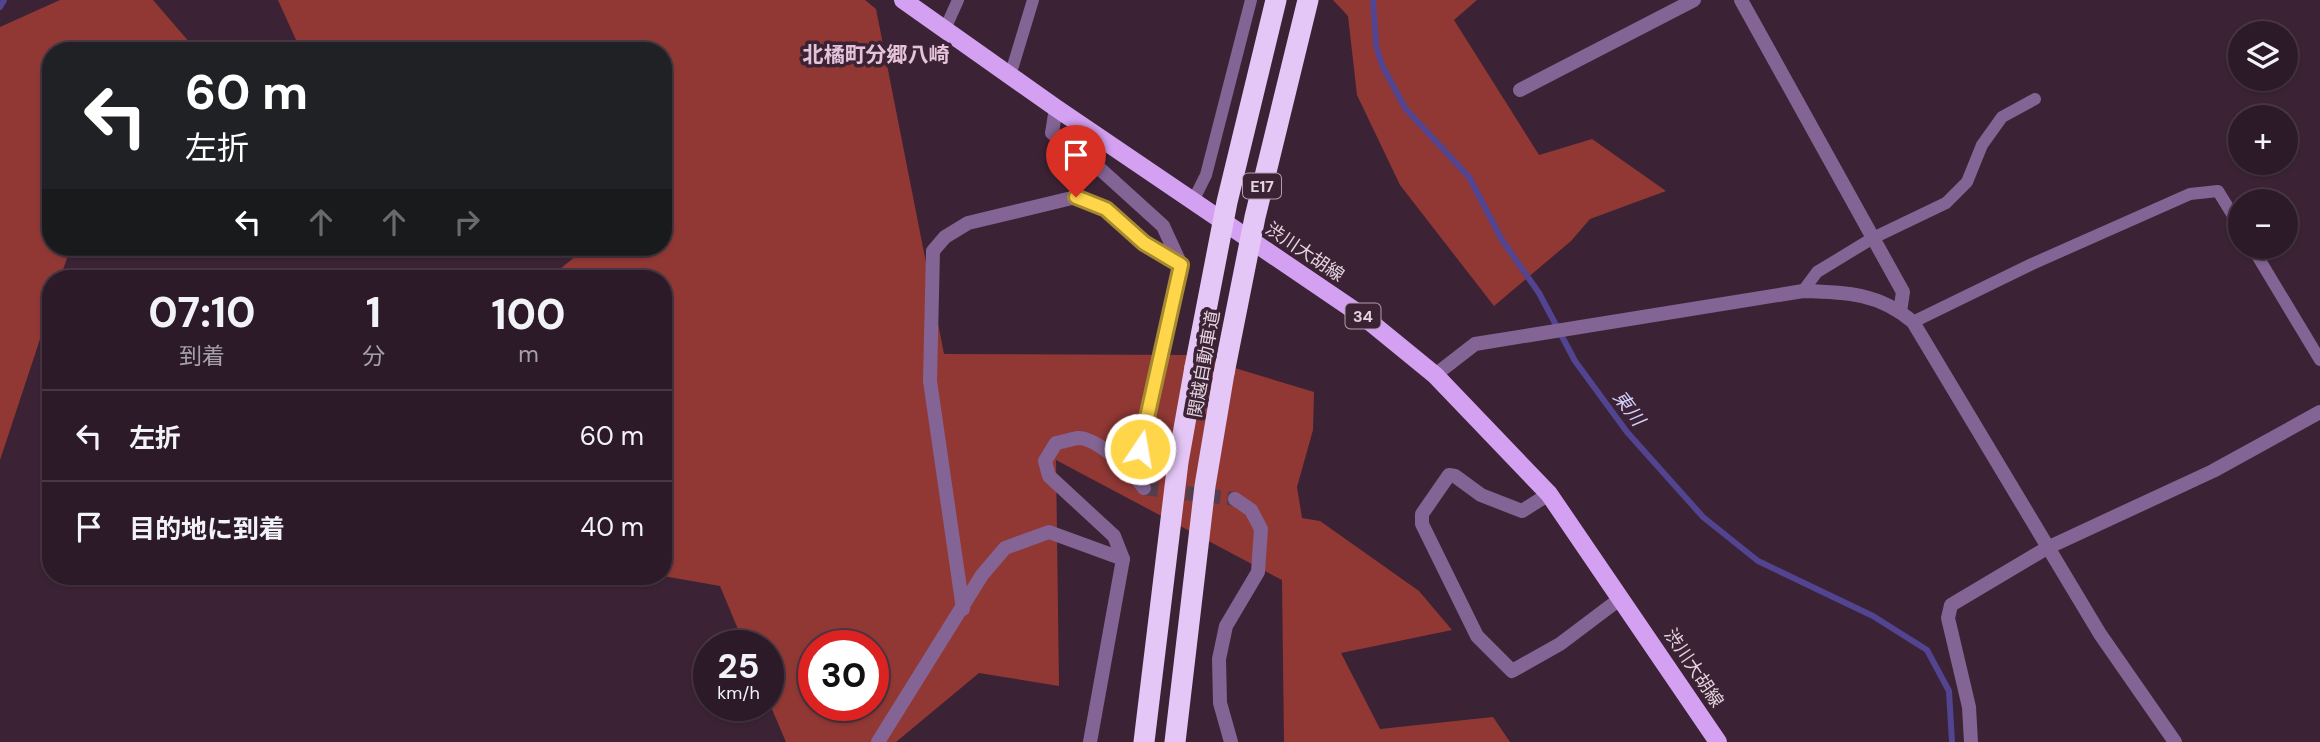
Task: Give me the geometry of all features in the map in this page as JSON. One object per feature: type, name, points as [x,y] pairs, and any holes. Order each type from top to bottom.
[{"type":"highway","name":"関越自動車道","points":[[1144,742],[1178,461],[1227,202],[1276,0]]},
{"type":"highway","name":"関越自動車道","points":[[1175,742],[1205,486],[1224,373],[1258,205],[1308,0]]},
{"type":"main road","name":"渋川大胡線","points":[[903,0],[1056,108],[1364,317],[1435,375],[1549,494],[1718,742]]},
{"type":"street","points":[[1520,90],[1694,0]]},
{"type":"street","points":[[1741,0],[1903,292],[1900,312]]},
{"type":"street","points":[[1056,108],[1052,133],[1100,168],[1163,226],[1181,265],[1134,475]]},
{"type":"street","points":[[963,609],[930,381],[933,251],[945,237],[968,223],[1076,197],[1106,209],[1144,243],[1181,265]]},
{"type":"street","points":[[1435,375],[1475,344],[1803,291],[1850,292],[1873,297],[1913,322],[2047,548],[2101,634],[2175,742]]},
{"type":"street","points":[[1971,742],[1969,707],[1948,618],[1951,605],[2047,548],[2213,471],[2320,412]]},
{"type":"street","points":[[1090,742],[1123,559],[1114,536],[1049,476],[1045,461],[1056,443],[1080,438],[1101,447],[1134,475],[1144,488]]},
{"type":"street","points":[[1549,494],[1522,511],[1481,495],[1455,476],[1449,475],[1422,514],[1422,524],[1477,636],[1513,671],[1560,644],[1620,598]]},
{"type":"street","points":[[1231,742],[1220,703],[1219,659],[1226,626],[1258,572],[1261,528],[1251,510],[1235,499]]},
{"type":"street","points":[[878,742],[982,575],[1004,548],[1049,532],[1123,559]]},
{"type":"lane","points":[[945,29],[958,0]]},
{"type":"lane","points":[[1013,66],[1033,0]]},
{"type":"lane","points":[[1193,201],[1206,175],[1251,0]]},
{"type":"lane","points":[[1803,291],[1817,272],[1872,238],[1946,203],[1967,182],[1982,145],[2002,117],[2035,99]]},
{"type":"lane","points":[[1913,322],[2032,264],[2190,194],[2218,191],[2228,207]]},
{"type":"lane","points":[[2259,259],[2320,360]]},
{"type":"shaded area","points":[[60,0],[153,0],[189,42],[42,42],[42,256],[68,256],[63,270],[42,270],[42,333],[0,460],[0,27]]},
{"type":"shaded area","points":[[278,0],[865,0],[876,9],[944,354],[1192,355],[1314,392],[1313,430],[1297,487],[1302,518],[1320,521],[1419,591],[1452,630],[1341,653],[1380,729],[1493,717],[1510,742],[1284,742],[1282,580],[1056,460],[1059,686],[979,673],[896,742],[786,742],[777,721],[784,721],[784,630],[738,630],[720,586],[672,578],[672,270],[559,270],[576,256],[672,256],[672,42],[297,42]]},
{"type":"shaded area","points":[[1333,0],[1477,0],[1454,20],[1539,155],[1592,139],[1666,191],[1590,219],[1571,241],[1494,306],[1400,185],[1357,95],[1348,16]]},
{"type":"waterway","points":[[0,7],[4,0]]},
{"type":"waterway","name":"東川","points":[[1373,0],[1376,45],[1382,65],[1405,108],[1469,177],[1502,240],[1539,293],[1575,361],[1627,432],[1703,517],[1758,561],[1873,616],[1927,650],[1949,691],[1952,742]]},
{"type":"tunnel","points":[[1144,488],[1235,499]]},
{"type":"district","name":"北橘町分郷八崎","points":[[876,55]]},
{"type":"route","points":[[1076,197],[1106,209],[1144,243],[1181,265],[1140,449]]}]
